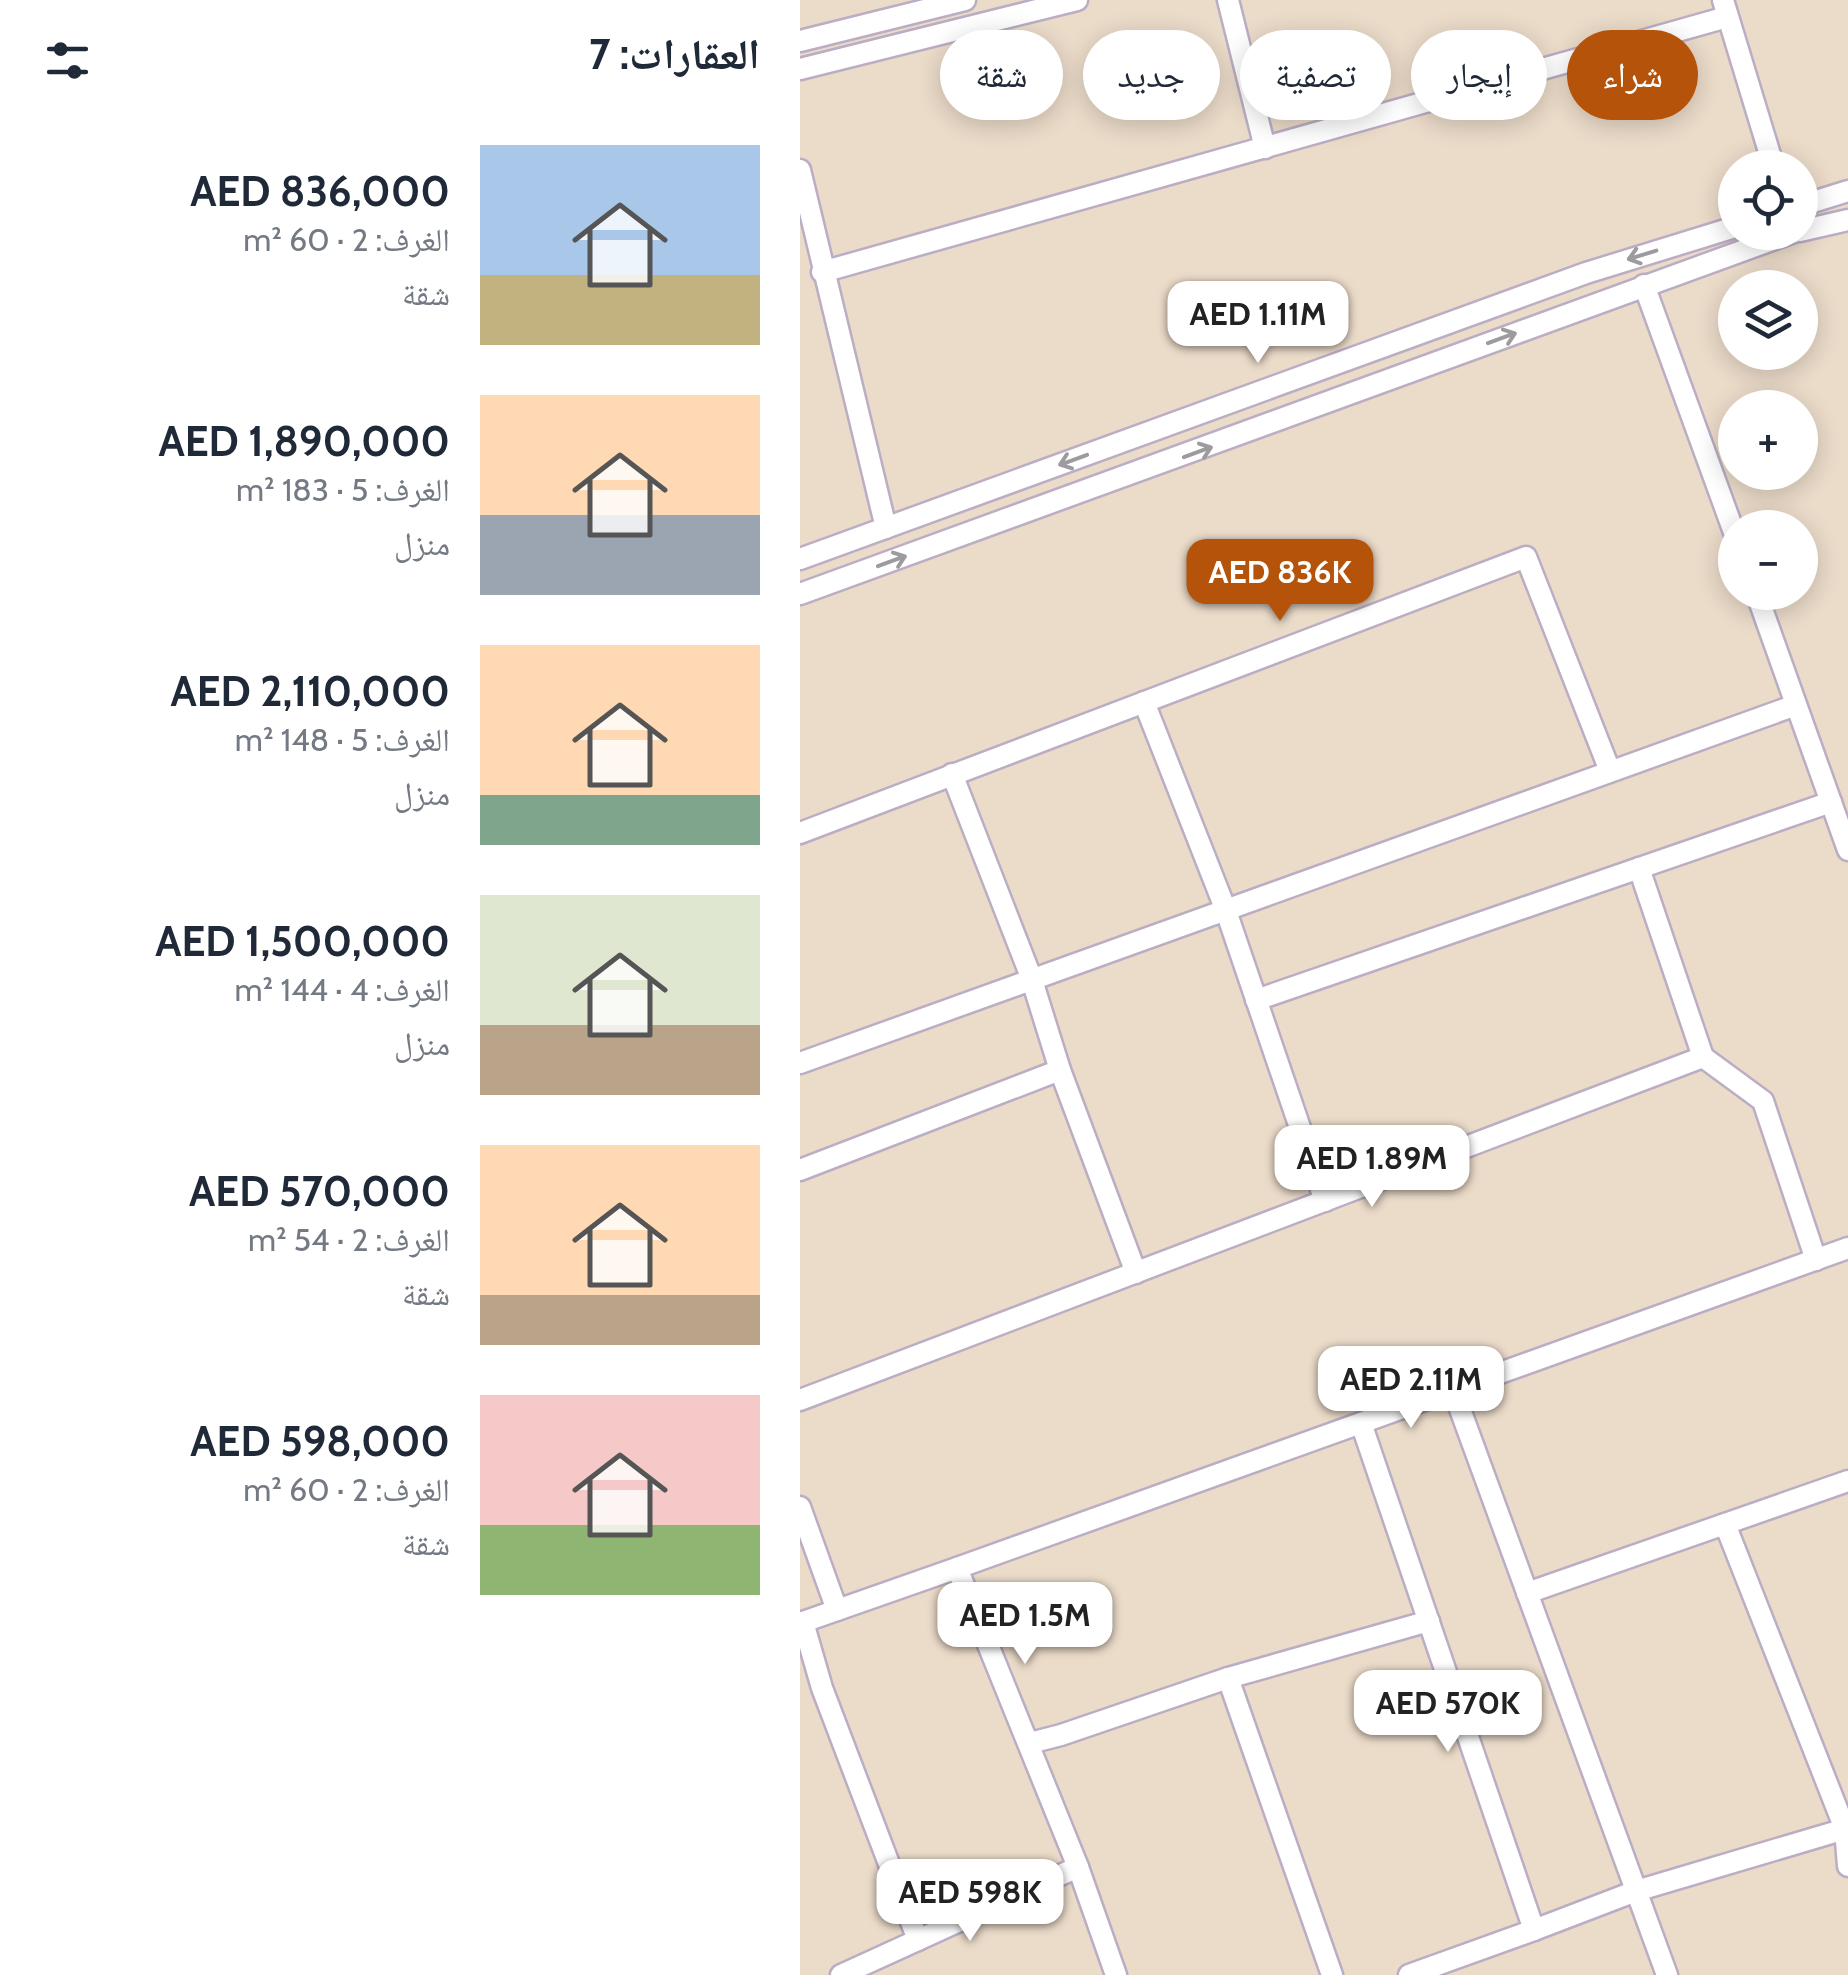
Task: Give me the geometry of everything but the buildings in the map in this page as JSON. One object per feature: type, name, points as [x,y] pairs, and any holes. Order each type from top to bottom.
[{"type":"street","points":[[800,41],[964,0]]},
{"type":"street","points":[[800,70],[1077,0]]},
{"type":"street","points":[[1228,0],[1265,148]]},
{"type":"street","points":[[822,272],[1265,148],[1725,9],[1768,150]]},
{"type":"street","points":[[800,170],[809,252],[822,272],[886,528]]},
{"type":"street","points":[[1818,201],[1848,192]]},
{"type":"street","points":[[1818,227],[1848,220]]},
{"type":"street","points":[[800,559],[1568,280],[1718,231]]},
{"type":"street","points":[[800,594],[1745,250]]},
{"type":"street","points":[[1644,285],[1726,510]]},
{"type":"street","points":[[800,833],[1526,558],[1610,772]]},
{"type":"street","points":[[1762,610],[1848,850]]},
{"type":"street","points":[[1144,702],[1225,908],[1325,1201]]},
{"type":"street","points":[[800,1063],[1796,706]]},
{"type":"street","points":[[952,774],[1031,978],[1060,1070],[1136,1273]]},
{"type":"street","points":[[1256,1000],[1831,802]]},
{"type":"street","points":[[1639,868],[1703,1057],[1763,1101],[1816,1260]]},
{"type":"street","points":[[800,1400],[1703,1057]]},
{"type":"street","points":[[800,1170],[1060,1070]]},
{"type":"street","points":[[918,1940],[801,1623],[1848,1248]]},
{"type":"street","points":[[1453,1390],[1667,1975]]},
{"type":"street","points":[[1361,1423],[1534,1930]]},
{"type":"street","points":[[1527,1593],[1848,1481]]},
{"type":"street","points":[[800,1507],[837,1610]]},
{"type":"street","points":[[1725,1524],[1845,1829],[1848,1866]]},
{"type":"street","points":[[957,1568],[1030,1743],[1116,1975]]},
{"type":"street","points":[[1030,1743],[1061,1736],[1228,1678],[1428,1620]]},
{"type":"street","points":[[1228,1678],[1332,1975]]},
{"type":"street","points":[[1409,1975],[1636,1892],[1845,1829]]},
{"type":"street","points":[[841,1975],[1078,1866]]},
{"type":"shaded area","points":[[800,0],[1848,0],[1848,1975],[800,1975]]}]
